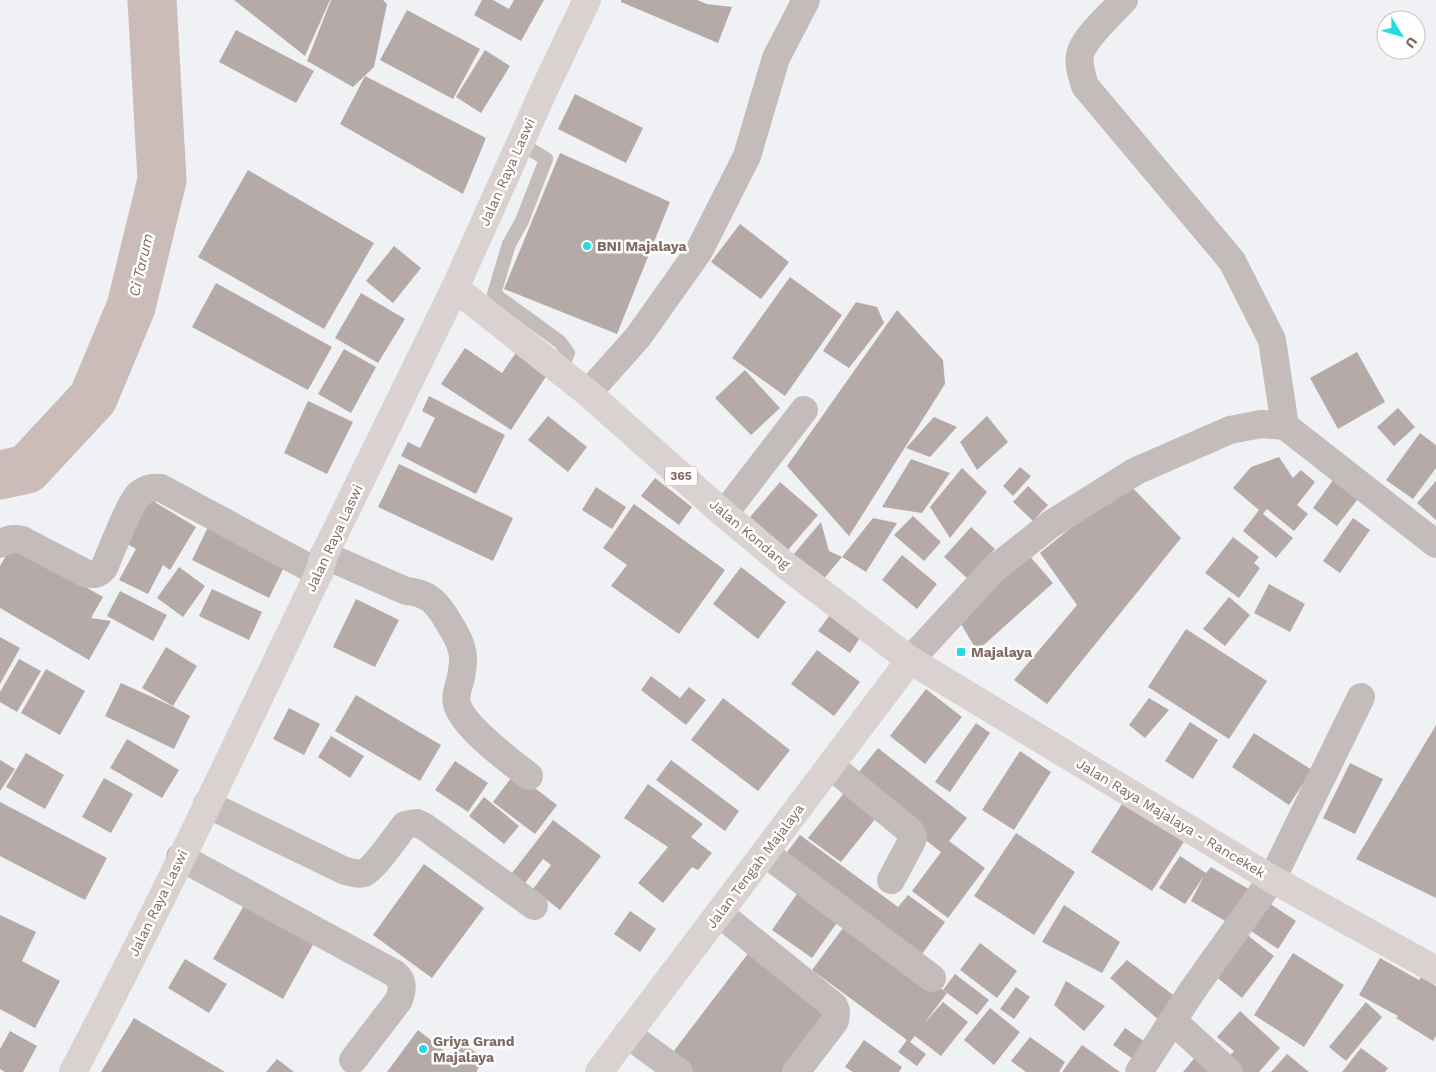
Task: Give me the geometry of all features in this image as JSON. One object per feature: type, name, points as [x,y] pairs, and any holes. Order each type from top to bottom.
[{"type":"main road","name":"Jalan Raya Laswi","points":[[73,1072],[113,996],[207,804],[455,288],[587,0]]},
{"type":"main road","name":"Jalan Kondang","points":[[455,288],[588,393],[724,514],[784,564],[910,660]]},
{"type":"main road","name":"Jalan Tengah Majalaya","points":[[599,1072],[910,660]]},
{"type":"main road","name":"Jalan Raya Majalaya - Rancekek","points":[[910,660],[1272,879],[1436,970]]},
{"type":"street","points":[[588,393],[638,337],[699,251],[747,156],[776,58],[806,0]]},
{"type":"street","points":[[1124,0],[1091,36],[1081,52],[1080,66],[1085,86],[1232,261],[1272,340],[1285,426]]},
{"type":"street","points":[[724,514],[804,410]]},
{"type":"street","points":[[910,660],[993,570],[1051,524],[1136,471],[1230,430],[1261,424],[1285,426],[1436,544]]},
{"type":"street","points":[[0,544],[8,539],[22,540],[85,573],[94,575],[100,573],[135,500],[147,489],[154,487],[161,488],[321,564],[406,591],[417,592],[439,606],[458,638],[463,653],[462,674],[457,690],[456,703],[462,714],[490,745],[529,776]]},
{"type":"street","points":[[1139,1072],[1192,991],[1272,879],[1361,697]]},
{"type":"street","points":[[831,766],[910,831],[913,836],[891,880]]},
{"type":"street","points":[[207,804],[345,871],[363,874],[371,868],[405,825],[417,823],[534,906]]},
{"type":"street","points":[[765,853],[932,978]]},
{"type":"street","points":[[180,857],[399,977],[402,981],[399,1000],[353,1060]]},
{"type":"street","points":[[719,913],[834,1006],[836,1011],[835,1021],[796,1072]]},
{"type":"street","points":[[1173,1021],[1229,1072]]},
{"type":"street","points":[[627,1034],[679,1072]]},
{"type":"lane","points":[[520,143],[546,159],[522,221],[509,244],[494,294],[560,342],[568,353],[560,371]]},
{"type":"building","points":[[234,0],[330,0],[305,56]]},
{"type":"building","points":[[331,0],[383,0],[387,4],[374,67],[353,87],[307,61]]},
{"type":"building","points":[[482,0],[493,0],[509,9],[514,0],[544,0],[521,41],[474,15]]},
{"type":"building","points":[[621,0],[697,0],[707,4],[732,7],[718,43],[621,2]]},
{"type":"building","points":[[407,10],[480,49],[453,99],[380,60]]},
{"type":"building","points":[[236,30],[314,71],[296,103],[219,62]]},
{"type":"building","points":[[485,50],[510,66],[481,113],[456,97]]},
{"type":"building","points":[[365,76],[486,138],[463,194],[340,124]]},
{"type":"building","points":[[575,94],[643,128],[626,163],[558,129]]},
{"type":"building","name":"BNI Majalaya","points":[[560,153],[670,202],[617,334],[504,289]]},
{"type":"building","points":[[248,170],[374,243],[324,329],[198,257]]},
{"type":"building","points":[[740,224],[789,262],[761,299],[711,262]]},
{"type":"building","points":[[394,246],[421,268],[393,303],[366,281]]},
{"type":"building","points":[[790,277],[842,315],[785,396],[732,358]]},
{"type":"building","points":[[216,283],[332,347],[308,390],[192,327]]},
{"type":"building","points":[[361,293],[405,319],[378,363],[335,338]]},
{"type":"building","points":[[856,302],[877,307],[884,323],[849,368],[823,351]]},
{"type":"building","points":[[897,310],[943,360],[945,384],[849,536],[787,466]]},
{"type":"building","points":[[465,348],[502,373],[517,351],[549,372],[511,430],[441,384]]},
{"type":"building","points":[[344,349],[376,367],[351,413],[318,394]]},
{"type":"building","points":[[1357,352],[1385,402],[1338,429],[1310,378]]},
{"type":"building","points":[[745,370],[780,408],[751,435],[715,398]]},
{"type":"building","points":[[429,396],[505,435],[476,494],[401,456],[408,442],[420,448],[435,418],[422,411]]},
{"type":"building","points":[[308,401],[353,422],[327,474],[284,453]]},
{"type":"building","points":[[1398,408],[1415,427],[1394,446],[1377,427]]},
{"type":"building","points":[[548,416],[587,447],[568,472],[528,440]]},
{"type":"building","points":[[987,416],[1008,442],[977,470],[960,442]]},
{"type":"building","points":[[934,417],[957,427],[930,457],[906,448]]},
{"type":"building","points":[[1420,433],[1436,445],[1436,468],[1413,499],[1386,480]]},
{"type":"building","points":[[1279,457],[1293,478],[1301,470],[1315,482],[1297,505],[1308,514],[1294,531],[1267,509],[1263,514],[1293,538],[1276,558],[1243,531],[1259,510],[1233,488],[1251,467]]},
{"type":"building","points":[[911,459],[950,473],[922,513],[882,507]]},
{"type":"building","points":[[399,464],[513,518],[493,561],[378,507]]},
{"type":"building","points":[[1020,467],[1031,476],[1013,496],[1003,486]]},
{"type":"building","points":[[962,468],[987,492],[950,538],[930,507]]},
{"type":"building","points":[[1336,476],[1361,495],[1337,526],[1313,508]]},
{"type":"building","points":[[655,478],[692,507],[679,525],[641,496]]},
{"type":"building","points":[[1436,481],[1436,520],[1417,503]]},
{"type":"building","points":[[780,482],[818,515],[788,550],[750,517]]},
{"type":"building","points":[[1127,482],[1181,538],[1047,704],[1014,680],[1077,605],[1040,553]]},
{"type":"building","points":[[1028,486],[1048,505],[1033,521],[1013,502]]},
{"type":"building","points":[[596,487],[626,507],[612,529],[582,510]]},
{"type":"building","points":[[148,498],[196,527],[170,570],[163,565],[148,594],[119,580],[136,549],[121,540]]},
{"type":"building","points":[[634,504],[725,570],[679,634],[611,586],[627,565],[603,548]]},
{"type":"building","points":[[913,516],[941,542],[924,561],[894,535]]},
{"type":"building","points":[[873,518],[897,523],[866,572],[842,557]]},
{"type":"building","points":[[1353,518],[1370,530],[1340,573],[1323,561]]},
{"type":"building","points":[[821,522],[829,551],[842,557],[822,581],[793,555]]},
{"type":"building","points":[[209,525],[286,563],[269,598],[192,560]]},
{"type":"building","points":[[971,527],[995,549],[967,578],[944,557]]},
{"type":"building","points":[[1233,537],[1259,557],[1254,563],[1260,568],[1239,598],[1205,573]]},
{"type":"building","points":[[12,545],[103,597],[91,618],[111,621],[89,660],[0,608],[0,566]]},
{"type":"building","points":[[1027,553],[1053,583],[977,651],[957,617]]},
{"type":"building","points":[[902,555],[937,584],[917,609],[882,580]]},
{"type":"building","points":[[179,567],[205,586],[183,617],[157,598]]},
{"type":"building","points":[[741,567],[786,602],[758,639],[713,604]]},
{"type":"building","points":[[1269,584],[1305,604],[1290,632],[1254,613]]},
{"type":"building","points":[[212,589],[262,612],[249,640],[199,616]]},
{"type":"building","points":[[120,591],[167,615],[153,641],[107,616]]},
{"type":"building","points":[[1229,597],[1250,615],[1225,646],[1203,629]]},
{"type":"building","points":[[356,599],[399,620],[375,667],[333,647]]},
{"type":"building","points":[[832,612],[863,633],[850,653],[818,631]]},
{"type":"building","points":[[1186,629],[1267,681],[1229,739],[1148,687]]},
{"type":"building","points":[[0,637],[20,648],[0,684]]},
{"type":"building","points":[[166,647],[197,666],[173,706],[142,688]]},
{"type":"building","points":[[817,650],[860,682],[834,716],[791,684]]},
{"type":"building","points":[[19,659],[41,671],[17,712],[0,702],[0,692]]},
{"type":"building","points":[[46,669],[85,691],[60,735],[21,713]]},
{"type":"building","points":[[651,676],[680,698],[689,687],[706,700],[686,725],[641,690]]},
{"type":"building","points":[[121,683],[190,716],[174,749],[105,716]]},
{"type":"building","points":[[926,689],[962,717],[925,764],[890,736]]},
{"type":"building","points":[[356,695],[441,745],[420,781],[335,731]]},
{"type":"building","points":[[723,698],[790,750],[758,791],[691,740]]},
{"type":"building","points":[[1149,698],[1169,710],[1145,738],[1129,725]]},
{"type":"building","points":[[289,708],[320,724],[304,755],[273,739]]},
{"type":"building","points":[[1190,722],[1218,740],[1193,779],[1165,761]]},
{"type":"building","points":[[976,723],[990,733],[950,792],[935,782]]},
{"type":"building","points":[[1436,725],[1436,898],[1356,859]]},
{"type":"building","points":[[1254,733],[1312,770],[1289,805],[1232,767]]},
{"type":"building","points":[[331,736],[364,756],[350,778],[318,757]]},
{"type":"building","points":[[127,739],[179,770],[162,798],[110,768]]},
{"type":"building","points":[[878,748],[967,818],[949,841],[985,868],[948,918],[912,891],[941,852],[851,782]]},
{"type":"building","points":[[1020,751],[1051,772],[1014,830],[982,810]]},
{"type":"building","points":[[26,753],[64,775],[45,809],[6,787]]},
{"type":"building","points":[[0,760],[15,769],[0,791]]},
{"type":"building","points":[[671,760],[739,811],[725,831],[656,780]]},
{"type":"building","points":[[455,761],[488,783],[468,812],[435,790]]},
{"type":"building","points":[[1350,763],[1383,779],[1355,834],[1323,818]]},
{"type":"building","points":[[515,773],[557,805],[535,834],[493,802]]},
{"type":"building","points":[[104,778],[133,794],[111,833],[82,817]]},
{"type":"building","points":[[648,784],[703,824],[691,837],[712,853],[698,870],[692,867],[663,903],[638,883],[668,847],[624,818]]},
{"type":"building","points":[[848,788],[880,813],[841,862],[808,838]]},
{"type":"building","points":[[484,797],[519,826],[504,844],[469,816]]},
{"type":"building","points":[[1124,801],[1185,840],[1152,891],[1091,852]]},
{"type":"building","points":[[0,802],[107,858],[85,900],[0,856]]},
{"type":"building","points":[[553,820],[601,856],[560,910],[533,889],[551,865],[543,859],[525,883],[512,873]]},
{"type":"building","points":[[1016,833],[1075,872],[1034,935],[974,896]]},
{"type":"building","points":[[800,835],[898,907],[908,895],[945,922],[917,961],[781,860]]},
{"type":"building","points":[[1180,856],[1206,873],[1211,867],[1252,891],[1232,925],[1191,901],[1204,876],[1185,904],[1159,888]]},
{"type":"building","points":[[424,864],[484,908],[432,978],[373,935]]},
{"type":"building","points":[[801,888],[841,917],[812,958],[772,930]]},
{"type":"building","points":[[1266,901],[1296,921],[1278,949],[1248,929]]},
{"type":"building","points":[[246,902],[315,941],[283,999],[213,959]]},
{"type":"building","points":[[1064,905],[1120,942],[1102,973],[1042,942]]},
{"type":"building","points":[[630,911],[656,929],[640,952],[614,934]]},
{"type":"building","points":[[0,915],[36,932],[22,961],[60,981],[35,1028],[0,1009]]},
{"type":"building","points":[[848,921],[947,993],[923,1025],[943,1002],[968,1022],[941,1056],[915,1036],[910,1042],[926,1054],[917,1066],[898,1052],[907,1040],[812,970]]},
{"type":"building","points":[[1246,934],[1274,956],[1242,998],[1214,975]]},
{"type":"building","points":[[980,943],[1017,971],[997,998],[960,970]]},
{"type":"building","points":[[750,951],[830,1012],[785,1072],[691,1072],[670,1056]]},
{"type":"building","points":[[1293,953],[1344,985],[1304,1047],[1254,1015]]},
{"type":"building","points":[[1380,958],[1419,980],[1421,977],[1436,986],[1436,1036],[1433,1041],[1396,1018],[1398,1016],[1359,995]]},
{"type":"building","points":[[185,959],[227,984],[209,1013],[168,988]]},
{"type":"building","points":[[1127,960],[1177,998],[1160,1021],[1110,978]]},
{"type":"building","points":[[955,974],[989,1000],[977,1015],[943,990]]},
{"type":"building","points":[[1066,981],[1105,1006],[1084,1031],[1054,1005]]},
{"type":"building","points":[[1016,987],[1030,997],[1014,1019],[1000,1009]]},
{"type":"building","points":[[1366,1002],[1382,1017],[1346,1061],[1329,1047]]},
{"type":"building","points":[[990,1008],[1020,1032],[994,1065],[964,1040]]},
{"type":"building","points":[[1240,1011],[1280,1048],[1259,1072],[1243,1072],[1228,1058],[1234,1051],[1217,1037]]},
{"type":"building","points":[[134,1018],[225,1072],[101,1072]]},
{"type":"building","points":[[1125,1028],[1145,1042],[1133,1059],[1113,1045]]},
{"type":"building","name":"Griya Grand Majalaya","points":[[418,1030],[451,1056],[461,1042],[485,1059],[477,1072],[387,1072]]},
{"type":"building","points":[[10,1031],[37,1046],[23,1072],[5,1072],[0,1069],[0,1049]]},
{"type":"building","points":[[1030,1037],[1065,1062],[1059,1072],[1026,1072],[1011,1061]]},
{"type":"building","points":[[864,1040],[902,1067],[899,1072],[853,1072],[845,1067]]},
{"type":"building","points":[[1082,1045],[1120,1072],[1062,1072]]},
{"type":"building","points":[[1361,1048],[1388,1068],[1385,1072],[1342,1072]]},
{"type":"building","points":[[1287,1054],[1309,1072],[1271,1072]]},
{"type":"building","points":[[1197,1055],[1212,1072],[1183,1072]]},
{"type":"building","points":[[277,1059],[294,1072],[266,1072]]},
{"type":"waterway","name":"Ci Tarum","points":[[0,475],[27,469],[93,398],[131,307],[162,180],[152,0]]},
{"type":"place","name":"BNI Majalaya","points":[[587,246]]},
{"type":"place","name":"Majalaya","points":[[961,652]]},
{"type":"place","name":"Griya Grand Majalaya","points":[[423,1049]]}]
